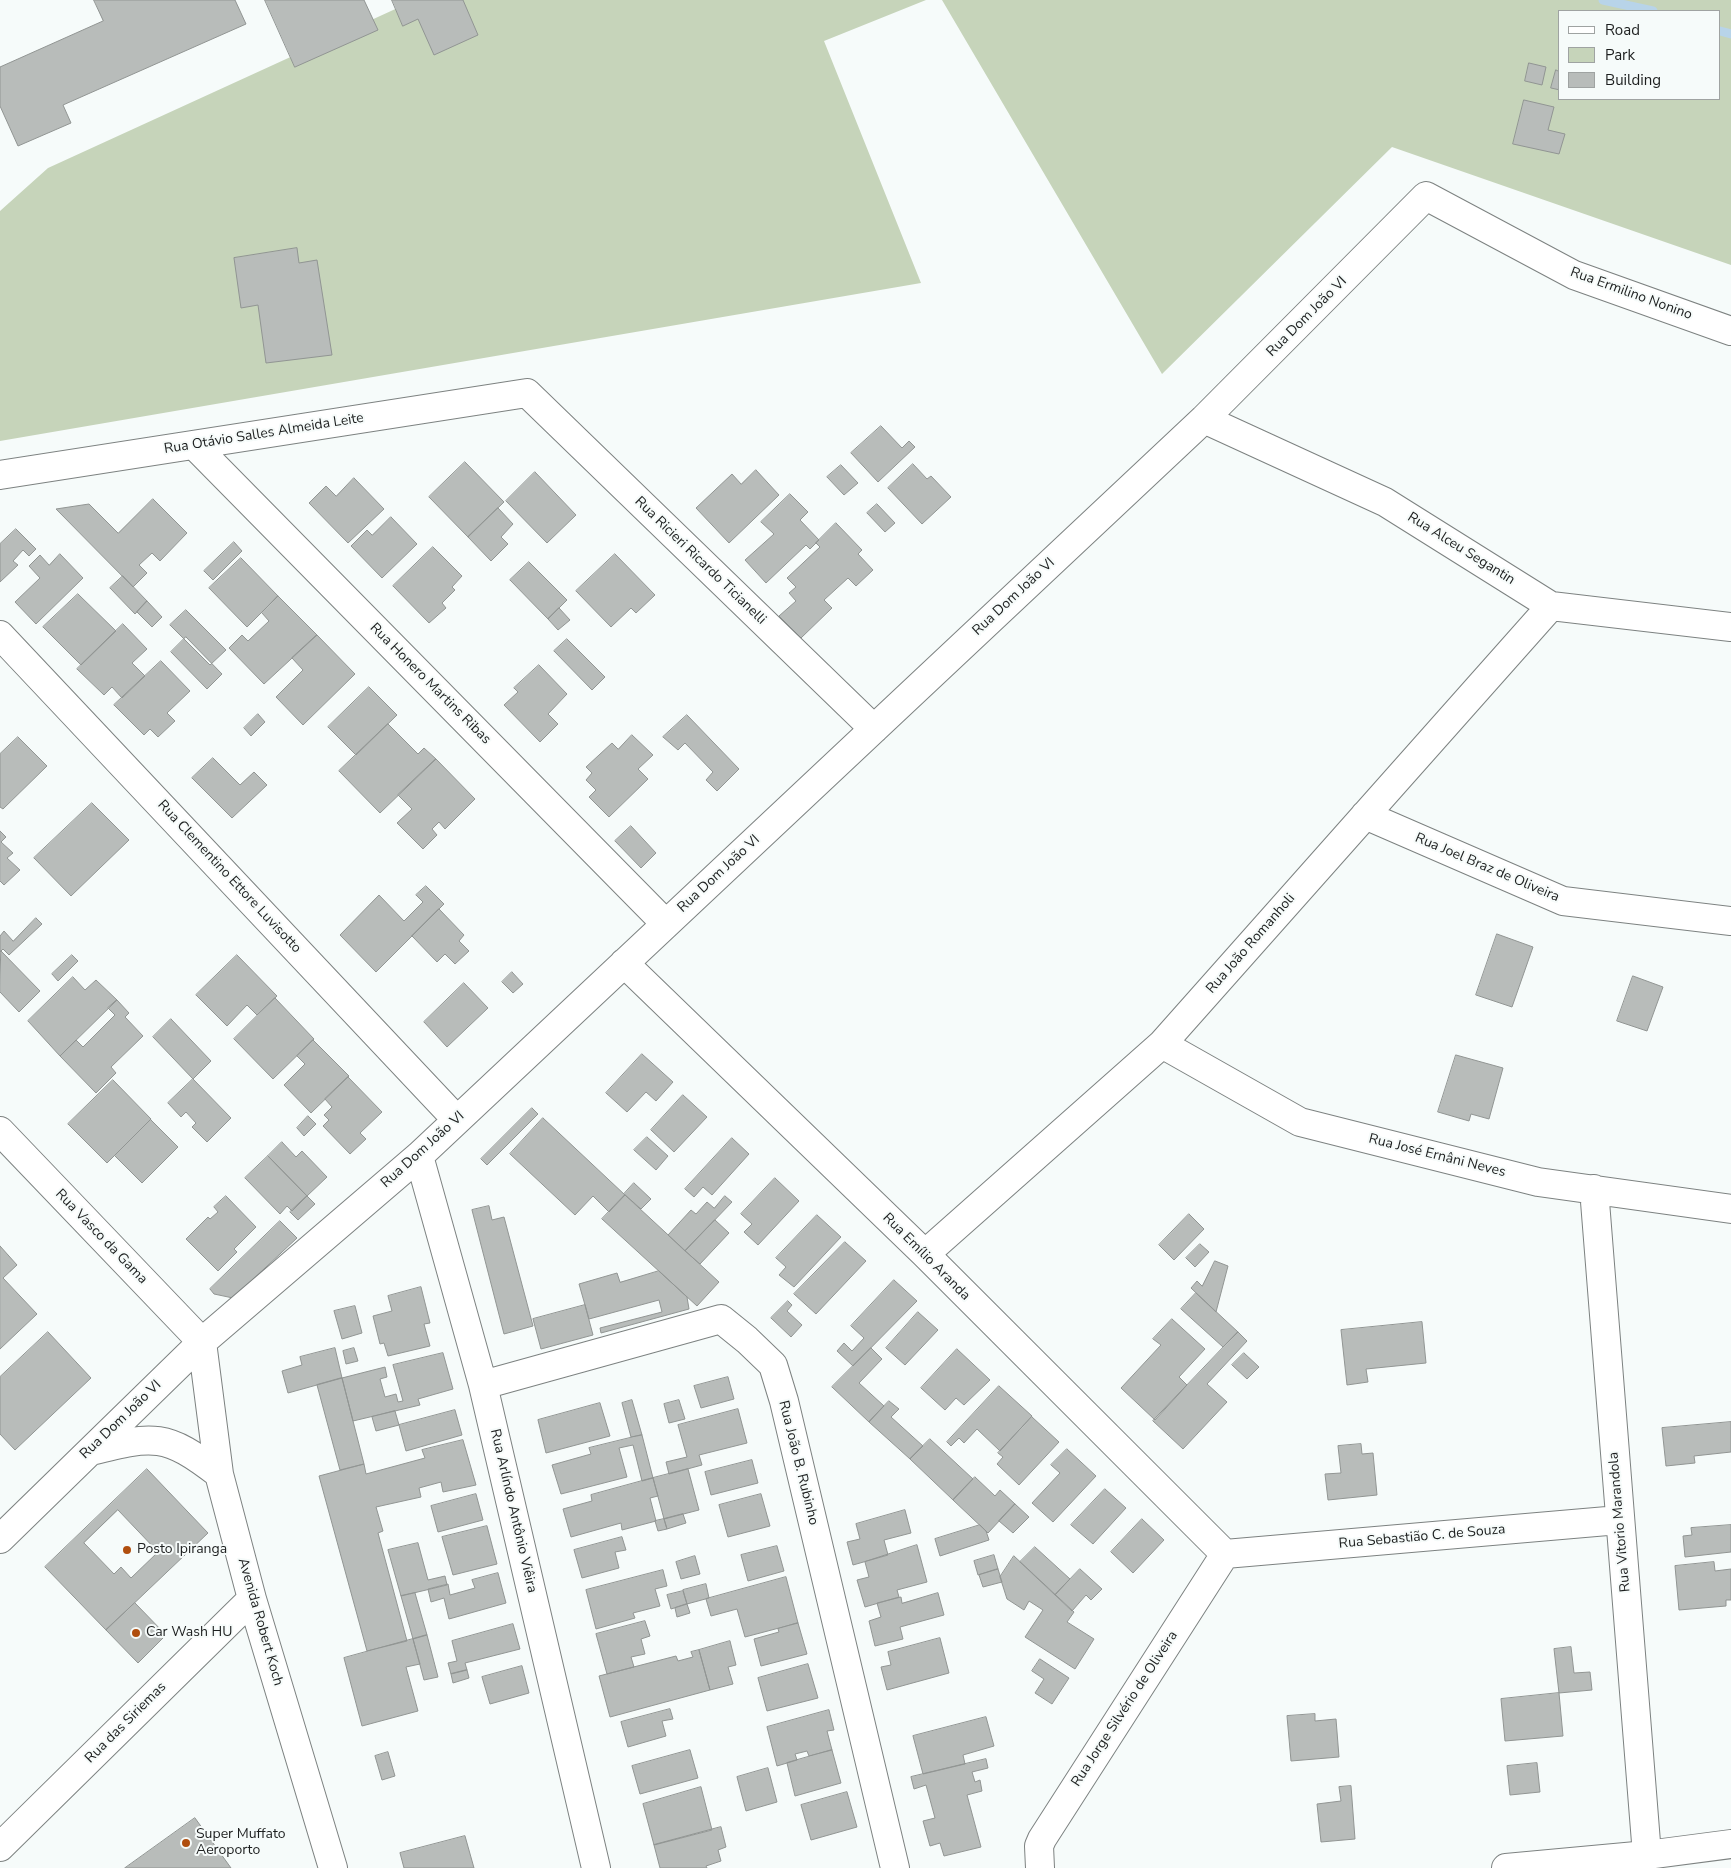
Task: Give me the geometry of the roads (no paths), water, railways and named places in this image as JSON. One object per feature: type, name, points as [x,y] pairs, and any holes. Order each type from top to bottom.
[{"type":"street","name":"Rua Ermilino Nonino","points":[[1426,196],[1574,275],[1731,331]]},
{"type":"street","name":"Rua Dom João VI","points":[[0,1539],[202,1342],[419,1156],[1204,420],[1426,196]]},
{"type":"street","name":"Rua Otávio Salles Almeida Leite","points":[[0,475],[527,393]]},
{"type":"street","name":"Rua Ricieri Ricardo Ticianelli","points":[[527,393],[874,729]]},
{"type":"street","name":"Rua Alceu Segantin","points":[[1204,420],[1385,502],[1551,606],[1731,627]]},
{"type":"street","name":"Rua Honero Martins Ribas","points":[[194,445],[666,924]]},
{"type":"street","name":"Rua João Romanholi","points":[[925,1254],[1162,1044],[1551,606]]},
{"type":"street","name":"Rua Clementino Ettore Luvisotto","points":[[0,635],[457,1120]]},
{"type":"street","name":"Rua Joel Braz de Oliveira","points":[[1365,815],[1563,901],[1731,921]]},
{"type":"street","name":"Rua Emílio Aranda","points":[[624,963],[925,1254],[1225,1554]]},
{"type":"street","name":"Rua José Ernâni Neves","points":[[1162,1044],[1300,1122],[1538,1182],[1731,1209]]},
{"type":"street","name":"Rua Vasco da Gama","points":[[0,1131],[202,1342]]},
{"type":"street","name":"Rua Arlíndo Antônio Viêira","points":[[419,1156],[483,1385],[596,1868]]},
{"type":"street","name":"Rua Vitorio Marandola","points":[[1594,1189],[1647,1855]]},
{"type":"street","name":"Rua João B. Rubinho","points":[[483,1385],[721,1320],[746,1340],[772,1365],[784,1402],[895,1868]]},
{"type":"street","name":"Avenida Robert Koch","points":[[202,1342],[219,1474],[252,1599],[333,1868]]},
{"type":"street","points":[[89,1451],[138,1439],[166,1441],[192,1453],[219,1474]]},
{"type":"street","name":"Rua Sebastião C. de Souza","points":[[1225,1554],[1619,1520]]},
{"type":"street","name":"Rua Jorge Silvério de Oliveira","points":[[1040,1868],[1039,1846],[1042,1838],[1225,1554]]},
{"type":"street","name":"Rua das Siriemas","points":[[0,1847],[252,1599]]},
{"type":"street","points":[[1506,1868],[1647,1855],[1731,1844]]},
{"type":"waterway","points":[[1603,0],[1648,10]]},
{"type":"waterway","points":[[1721,31],[1731,34]]},
{"type":"place","name":"Posto Ipiranga","points":[[127,1550]]},
{"type":"place","name":"Car Wash HU","points":[[136,1633]]},
{"type":"place","name":"Super Muffato Aeroporto","points":[[186,1843]]}]
